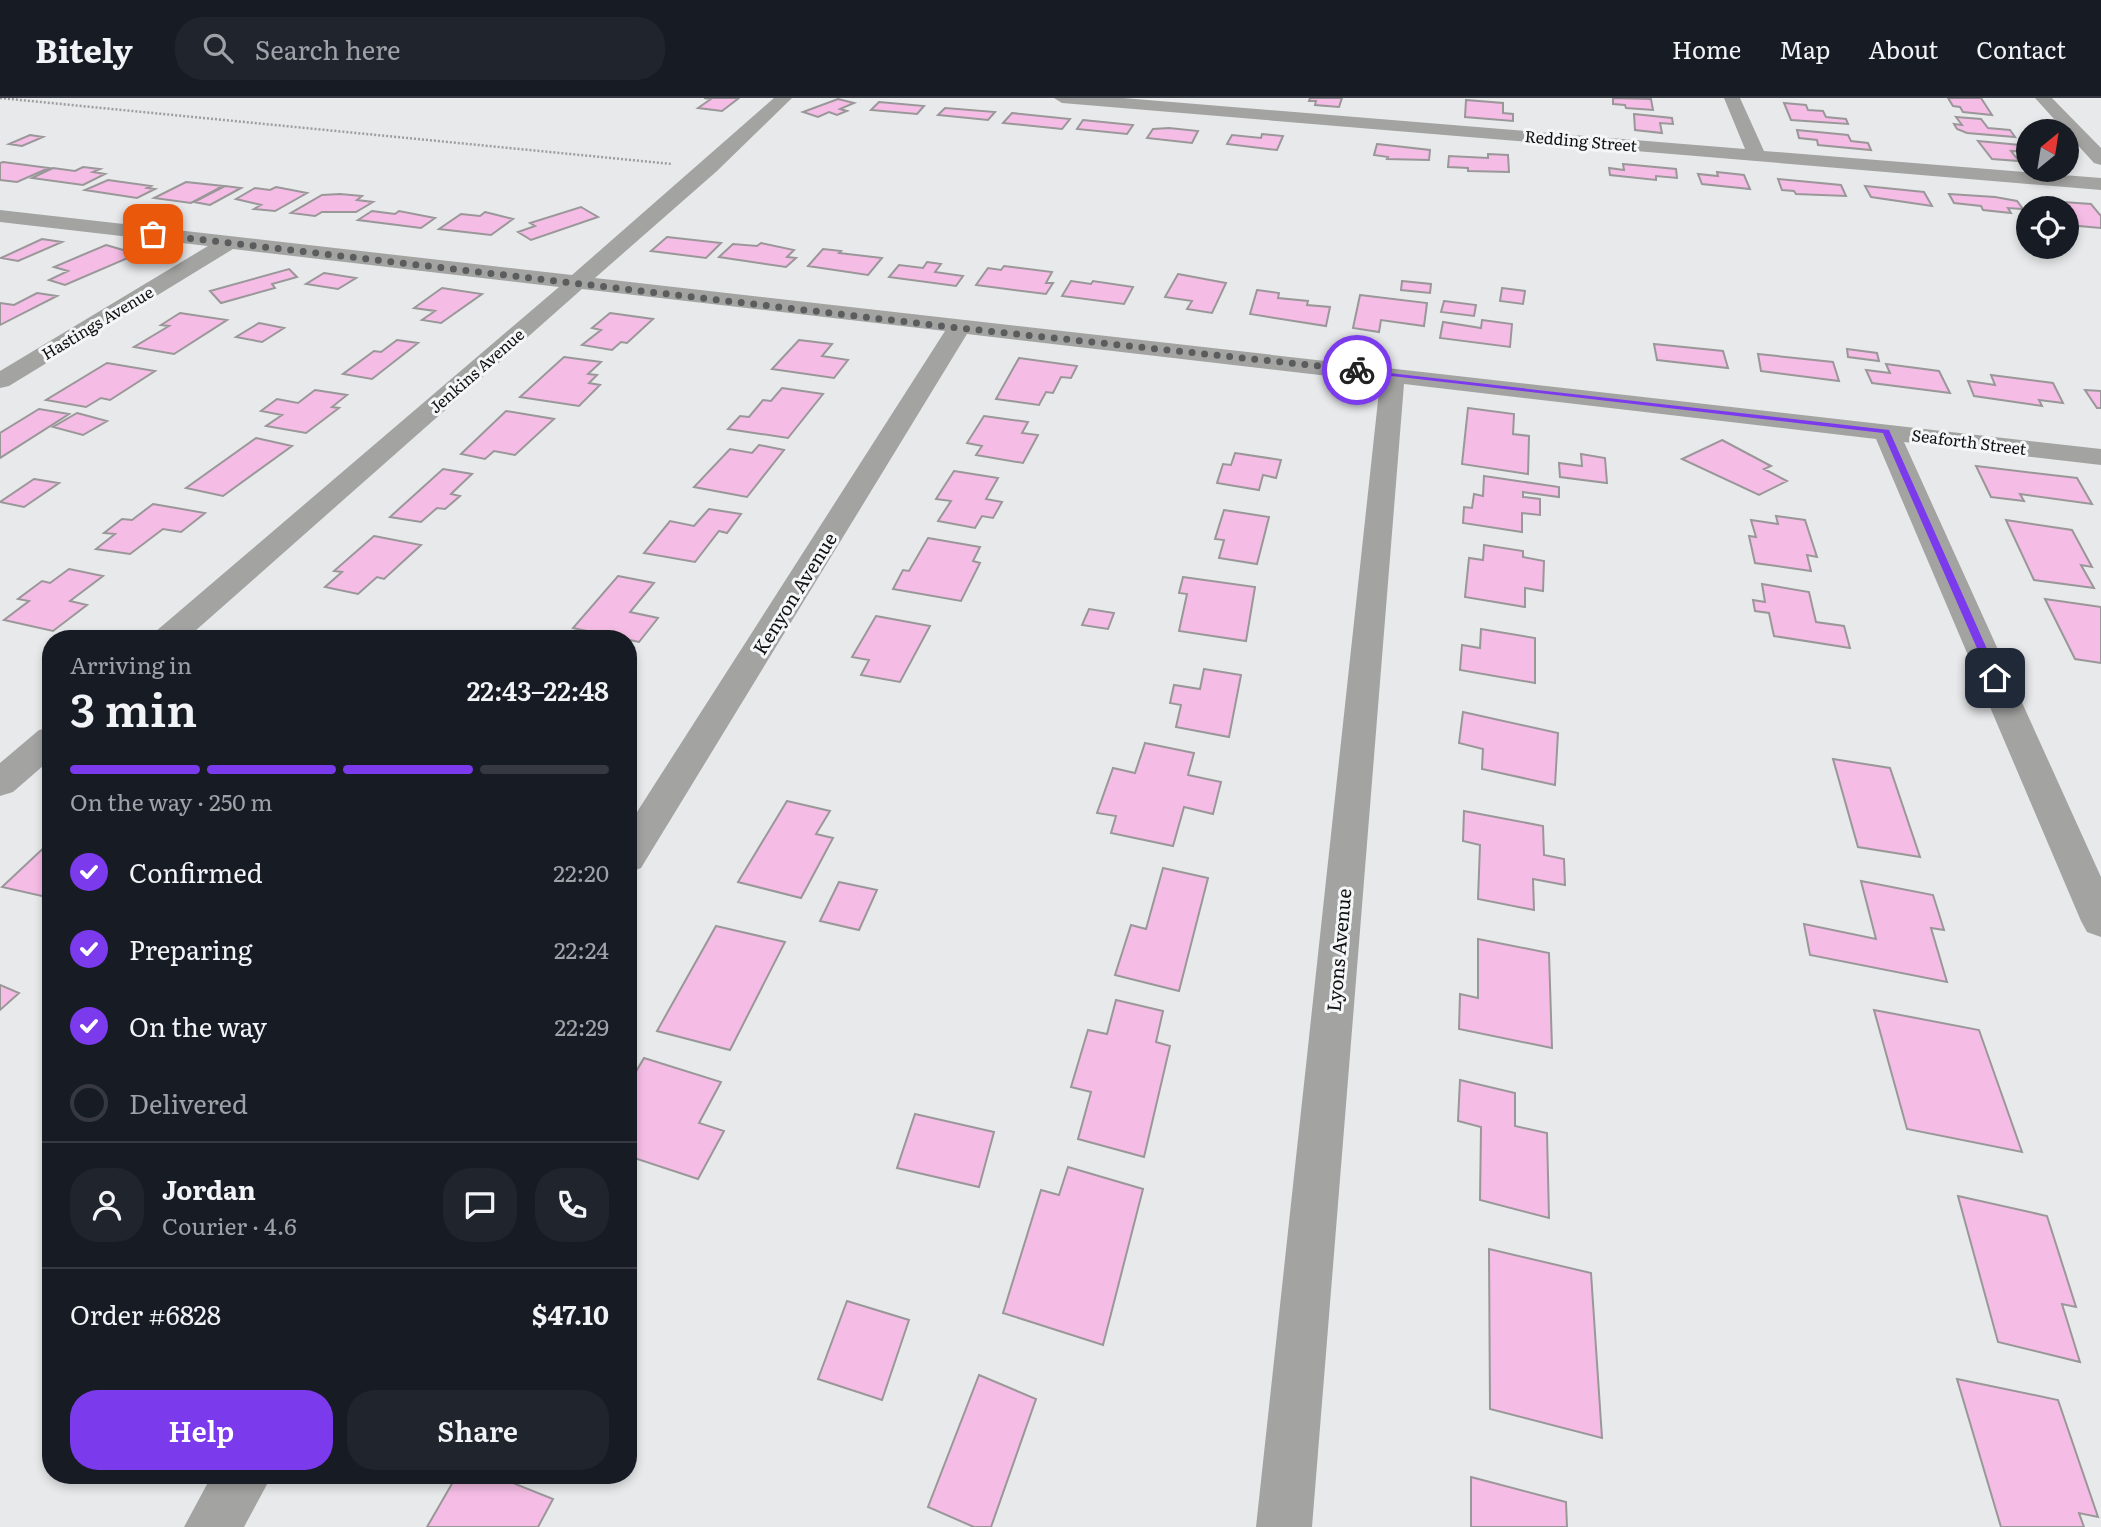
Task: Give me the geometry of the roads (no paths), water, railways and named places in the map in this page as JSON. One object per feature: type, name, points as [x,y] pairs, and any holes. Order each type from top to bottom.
[{"type":"street","name":"Jenkins Avenue","points":[[176,630],[710,167],[783,98]]},
{"type":"street","name":"Redding Street","points":[[1062,98],[1418,119],[1757,155],[2101,184]]},
{"type":"street","points":[[1732,98],[1757,155]]},
{"type":"street","points":[[2043,98],[2101,159]]},
{"type":"street","name":"Seaforth Street","points":[[0,216],[2101,457]]},
{"type":"street","name":"Hastings Avenue","points":[[0,381],[230,242]]},
{"type":"street","name":"Kenyon Avenue","points":[[637,844],[959,328]]},
{"type":"street","name":"Lyons Avenue","points":[[1284,1527],[1393,374]]},
{"type":"street","points":[[1886,431],[2101,921]]},
{"type":"street","points":[[0,783],[42,747]]},
{"type":"street","points":[[212,1527],[238,1484]]}]
